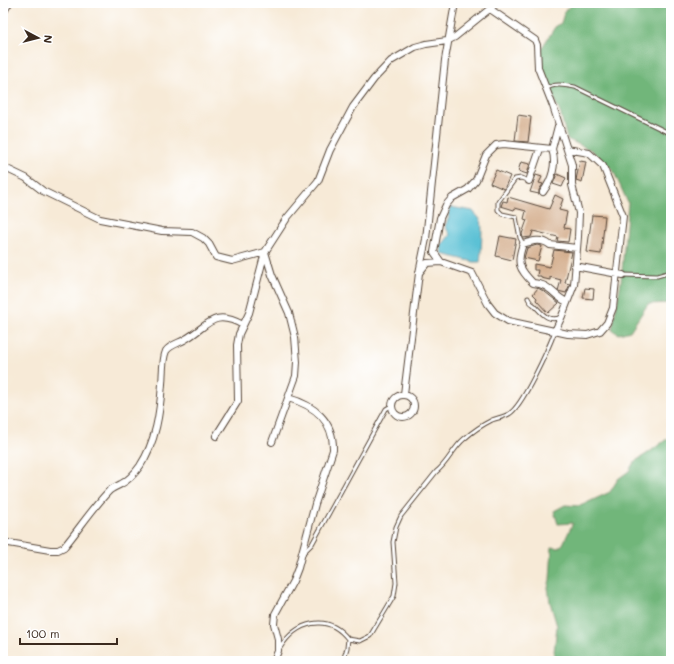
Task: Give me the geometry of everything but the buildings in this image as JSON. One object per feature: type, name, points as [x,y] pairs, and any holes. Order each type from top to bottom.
[{"type":"street","points":[[3,13],[9,3]]},
{"type":"street","points":[[404,394],[419,273],[426,240],[448,42],[455,3]]},
{"type":"street","points":[[216,436],[238,402],[237,345],[239,334],[248,313],[265,252],[287,218],[318,181],[330,150],[353,107],[374,79],[391,61],[402,53],[426,44],[448,42],[497,3]]},
{"type":"street","points":[[490,9],[535,40],[537,45],[538,68],[553,106],[558,126],[572,166],[572,185],[578,213],[574,285],[555,331]]},
{"type":"street","points":[[543,192],[548,185],[554,165],[555,158],[552,149],[558,126]]},
{"type":"street","points":[[441,262],[434,252],[440,218],[446,205],[452,198],[468,189],[476,180],[486,155],[496,145],[504,144],[552,149]]},
{"type":"street","points":[[529,181],[540,148]]},
{"type":"street","points":[[419,273],[427,263],[441,262],[472,273],[488,304],[495,313],[508,321],[568,334],[587,335],[600,331],[607,323],[613,308],[620,274],[623,216],[602,166],[588,153],[567,149]]},
{"type":"street","points":[[3,167],[26,178],[43,191],[100,218],[162,230],[192,232],[203,238],[209,244],[216,257],[232,261],[265,252]]},
{"type":"street","points":[[567,302],[558,297],[550,288],[541,283],[533,283],[526,276],[519,266],[520,253],[523,244],[540,240],[550,245],[577,248]]},
{"type":"street","points":[[265,252],[272,275],[290,313],[295,337],[297,362],[296,376],[272,442]]},
{"type":"street","points":[[575,266],[620,274]]},
{"type":"street","points":[[3,542],[50,550],[58,550],[64,546],[109,490],[122,484],[132,476],[141,465],[152,442],[160,404],[164,359],[167,350],[185,340],[216,318],[234,320],[243,325]]},
{"type":"street","points":[[404,394],[411,397],[414,404],[413,411],[411,414],[404,417],[397,416],[392,410],[391,406],[397,396],[404,394]]},
{"type":"street","points":[[274,661],[278,651],[278,639],[274,624],[275,614],[293,581],[298,568],[333,450],[333,443],[328,426],[323,418],[313,409],[298,401],[288,398]]},
{"type":"lane","points":[[545,89],[559,84],[575,87],[671,134]]},
{"type":"lane","points":[[523,244],[520,238],[516,217],[502,214],[498,210],[498,202],[515,179],[522,178],[529,181]]},
{"type":"lane","points":[[620,274],[657,276],[671,272]]},
{"type":"lane","points":[[528,298],[530,303],[540,313],[554,319],[562,316]]},
{"type":"lane","points":[[278,651],[288,637],[306,624],[317,622],[326,623],[342,632],[348,640],[360,642],[370,636],[394,596],[396,582],[393,542],[396,527],[402,516],[461,441],[470,433],[491,421],[510,414],[518,406],[555,331]]},
{"type":"lane","points":[[301,555],[312,544],[386,409],[391,406]]},
{"type":"lane","points":[[343,661],[348,640]]},
{"type":"green space","points":[[574,3],[671,3],[671,303],[648,304],[630,331],[619,334],[612,330],[621,282],[628,203],[613,170],[591,150],[567,139],[561,115],[542,69],[541,51],[543,46],[555,27],[561,23],[565,10]]},
{"type":"green space","points":[[671,436],[671,661],[553,661],[557,626],[550,602],[548,587],[550,580],[552,547],[558,548],[563,544],[573,523],[558,524],[554,511],[565,505],[580,506],[610,492],[618,479],[629,471],[634,462]]},
{"type":"water","points":[[451,207],[473,211],[481,221],[482,234],[480,262],[474,262],[442,254],[441,246],[450,235],[445,226]]}]
